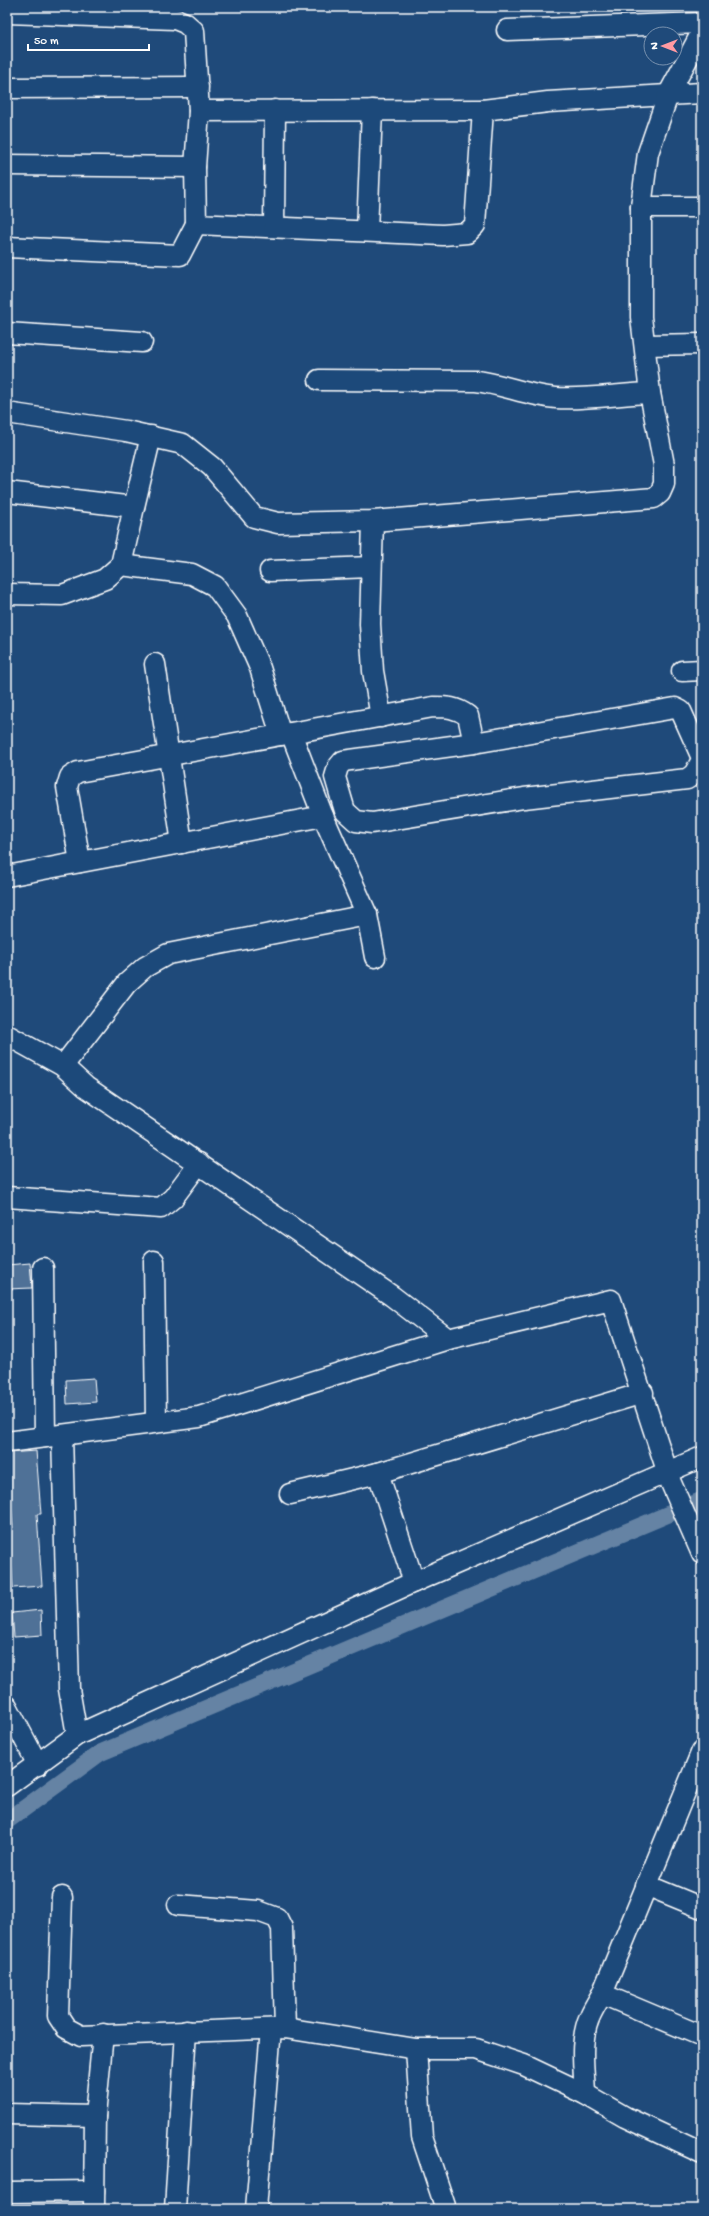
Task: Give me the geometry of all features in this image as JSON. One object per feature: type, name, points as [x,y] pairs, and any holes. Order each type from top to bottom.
[{"type":"street","points":[[7,13],[32,10],[175,19],[185,23],[194,31],[199,111],[195,167],[196,224],[180,255],[7,247]]},
{"type":"street","points":[[507,30],[702,22]]},
{"type":"street","points":[[7,413],[151,436],[184,444],[212,467],[254,517],[278,522],[373,521],[654,498],[660,493],[664,484],[664,465],[650,392],[641,317],[641,207],[648,153],[668,95],[702,32]]},
{"type":"street","points":[[7,88],[198,86]]},
{"type":"street","points":[[199,111],[483,110],[548,102],[702,93]]},
{"type":"street","points":[[274,227],[275,110]]},
{"type":"street","points":[[366,231],[372,110]]},
{"type":"street","points":[[196,224],[443,235],[467,234],[475,225],[483,110]]},
{"type":"street","points":[[7,164],[195,167]]},
{"type":"street","points":[[641,207],[702,206]]},
{"type":"street","points":[[7,333],[142,342]]},
{"type":"street","points":[[645,346],[702,344]]},
{"type":"street","points":[[319,380],[476,381],[495,383],[519,392],[557,398],[650,392]]},
{"type":"street","points":[[7,594],[62,595],[106,578],[121,565],[151,436]]},
{"type":"street","points":[[7,492],[134,507]]},
{"type":"street","points":[[373,521],[370,624],[374,671],[381,717]]},
{"type":"street","points":[[121,565],[192,574],[215,586],[237,616],[260,668],[286,734],[367,914],[375,957]]},
{"type":"street","points":[[270,570],[371,567]]},
{"type":"street","points":[[155,664],[182,843]]},
{"type":"street","points":[[682,671],[702,670]]},
{"type":"street","points":[[80,862],[67,787],[70,777],[78,772],[433,707],[455,708],[468,716],[474,743]]},
{"type":"street","points":[[675,708],[681,711],[702,759],[694,774],[686,779],[524,798],[372,823],[356,821],[345,811],[335,777],[338,767],[344,761],[474,743],[675,708]]},
{"type":"street","points":[[7,876],[323,816]]},
{"type":"street","points":[[63,1066],[128,983],[145,968],[168,954],[367,914]]},
{"type":"street","points":[[7,1035],[63,1066],[86,1087],[392,1296],[448,1339]]},
{"type":"street","points":[[7,1197],[161,1208],[173,1198],[199,1163]]},
{"type":"street","points":[[154,1261],[156,1422]]},
{"type":"street","points":[[43,1268],[69,1689],[77,1735]]},
{"type":"street","points":[[7,1442],[199,1416],[448,1339],[612,1300],[670,1477],[702,1554]]},
{"type":"street","points":[[290,1494],[378,1472],[643,1393]]},
{"type":"street","points":[[7,1786],[38,1765],[77,1735],[414,1582],[670,1477],[702,1457]]},
{"type":"street","points":[[378,1472],[414,1582]]},
{"type":"street","points":[[7,1706],[38,1765]]},
{"type":"street","points":[[585,2094],[584,2033],[590,2016],[602,1994],[646,1885],[697,1776],[702,1751]]},
{"type":"street","points":[[646,1885],[702,1908]]},
{"type":"street","points":[[62,1897],[58,2016],[66,2028],[81,2036],[186,2031],[278,2029],[416,2049],[476,2049],[524,2065],[585,2094],[625,2117],[702,2153]]},
{"type":"street","points":[[178,1905],[258,1911],[277,1918],[282,1928],[278,2029],[256,2209]]},
{"type":"street","points":[[602,1994],[702,2036]]},
{"type":"street","points":[[175,2209],[186,2031]]},
{"type":"street","points":[[7,2192],[94,2200],[95,2116],[103,2034]]},
{"type":"street","points":[[416,2049],[422,2137],[446,2209]]},
{"type":"street","points":[[7,2114],[95,2116]]},
{"type":"building","points":[[30,1263],[32,1288],[7,1289],[7,1265]]},
{"type":"building","points":[[94,1378],[96,1402],[67,1404],[66,1380]]},
{"type":"building","points":[[36,1451],[41,1514],[37,1514],[42,1586],[13,1588],[9,1529],[13,1528],[7,1453]]},
{"type":"building","points":[[41,1610],[42,1635],[14,1637],[12,1613]]},
{"type":"waterway","points":[[7,1821],[100,1753],[702,1500]]}]
